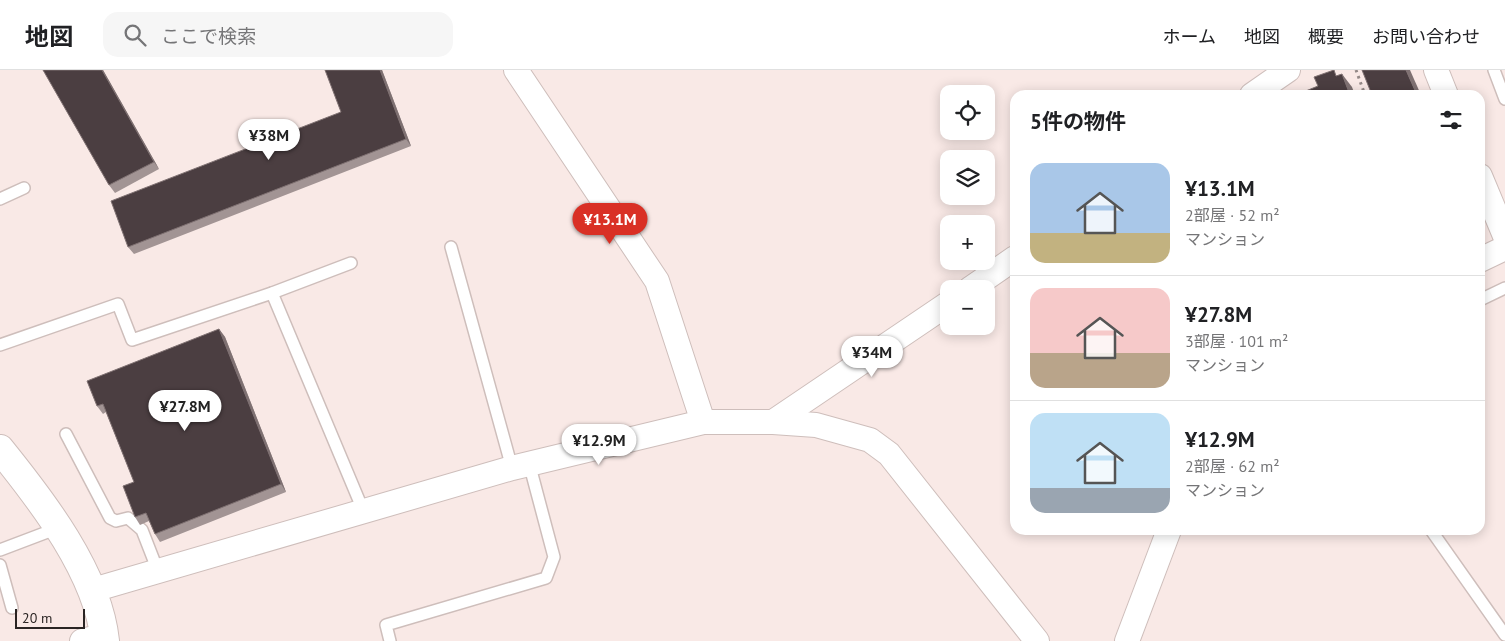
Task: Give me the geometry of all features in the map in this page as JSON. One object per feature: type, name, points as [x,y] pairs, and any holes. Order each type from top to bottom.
[{"type":"street","points":[[516,70],[657,281],[703,422]]},
{"type":"street","points":[[1259,90],[1288,70]]},
{"type":"street","points":[[1436,70],[1444,90]]},
{"type":"street","points":[[1485,188],[1505,236]]},
{"type":"street","points":[[1485,258],[1505,248]]},
{"type":"street","points":[[983,280],[1010,261]]},
{"type":"street","points":[[773,422],[940,309]]},
{"type":"street","points":[[93,590],[363,510],[521,466],[703,422],[773,422],[816,425],[851,433],[870,440],[890,454],[1037,641]]},
{"type":"street","points":[[0,449],[32,489],[58,528],[93,590],[97,639]]},
{"type":"street","points":[[1127,641],[1167,535]]},
{"type":"lane","points":[[1494,70],[1505,99]]},
{"type":"lane","points":[[0,199],[24,188]]},
{"type":"lane","points":[[390,641],[386,625],[546,578],[554,556],[521,466],[451,247]]},
{"type":"lane","points":[[0,345],[118,304],[132,340],[351,264]]},
{"type":"lane","points":[[1485,298],[1505,288]]},
{"type":"lane","points":[[272,293],[363,510]]},
{"type":"lane","points":[[66,434],[110,518],[116,521],[128,518],[142,530],[158,571]]},
{"type":"lane","points":[[0,550],[58,528]]},
{"type":"lane","points":[[1435,535],[1505,635]]},
{"type":"lane","points":[[0,565],[12,608]]},
{"type":"path","points":[[1356,70],[1363,90]]},
{"type":"building","points":[[43,70],[102,70],[154,162],[109,185]]},
{"type":"building","points":[[325,70],[380,70],[406,139],[128,247],[111,201],[341,112]]},
{"type":"building","points":[[1334,70],[1336,76],[1342,74],[1348,90],[1308,90],[1318,86],[1314,77]]},
{"type":"building","points":[[1362,70],[1406,70],[1415,90],[1370,90]]},
{"type":"building","points":[[219,329],[281,484],[155,534],[146,513],[135,517],[123,486],[134,482],[103,404],[97,406],[87,381]]}]
